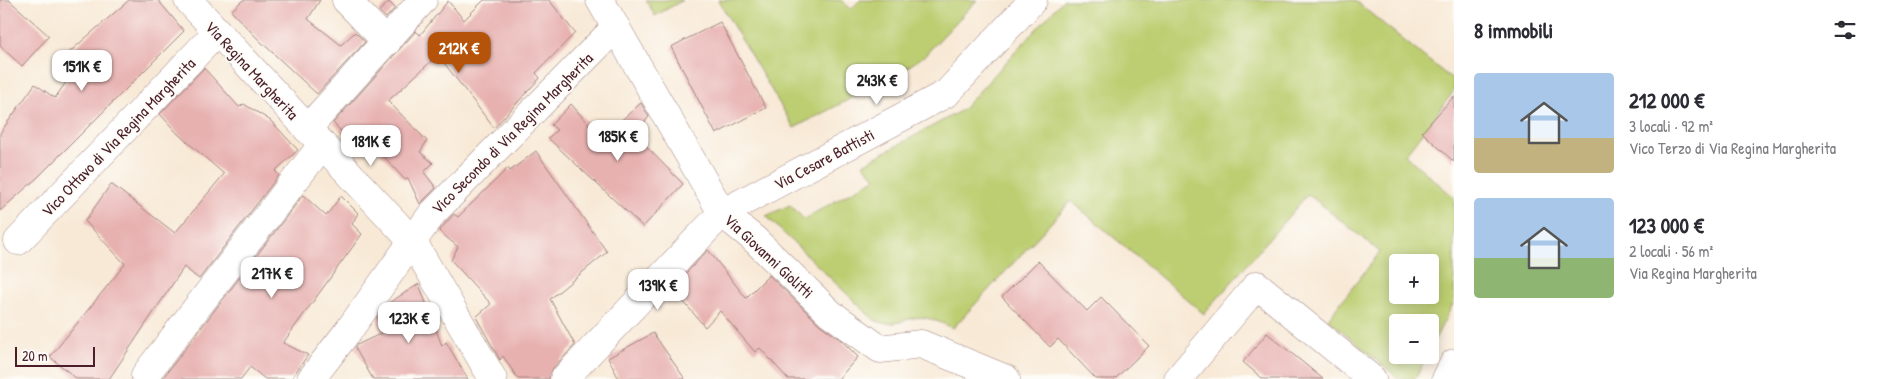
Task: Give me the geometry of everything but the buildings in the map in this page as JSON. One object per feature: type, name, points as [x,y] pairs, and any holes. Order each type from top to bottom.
[{"type":"street","name":"Via Regina Margherita","points":[[188,0],[413,242],[493,379]]},
{"type":"street","points":[[346,0],[387,42]]},
{"type":"street","points":[[146,375],[314,137],[387,42],[423,0]]},
{"type":"street","name":"Via Giovanni Giolitti","points":[[600,0],[722,213],[754,239],[830,313],[880,349],[921,344],[1006,379]]},
{"type":"street","name":"Via Cesare Battisti","points":[[564,379],[722,213],[948,93],[1032,0]]},
{"type":"street","name":"Vico Secondo di Via Regina Margherita","points":[[311,379],[349,330],[432,214],[616,27]]},
{"type":"street","name":"Vico Ottavo di Via Regina Margherita","points":[[18,241],[217,32]]},
{"type":"street","points":[[1178,379],[1257,285],[1372,379]]},
{"type":"street","points":[[1446,379],[1454,363]]},
{"type":"green space","points":[[646,0],[683,0],[655,16]]},
{"type":"green space","points":[[718,0],[841,0],[851,9],[860,0],[977,0],[924,56],[896,75],[794,128]]},
{"type":"green space","points":[[1063,0],[1354,0],[1454,81],[1454,91],[1405,155],[1454,197],[1454,302],[1439,331],[1439,314],[1389,314],[1389,364],[1422,364],[1415,379],[1399,379],[1328,319],[1380,252],[1308,194],[1204,314],[1071,201],[953,328],[933,320],[918,317],[898,322],[880,322],[874,320],[766,216],[790,205],[804,219],[876,178],[863,164],[962,110]]}]
